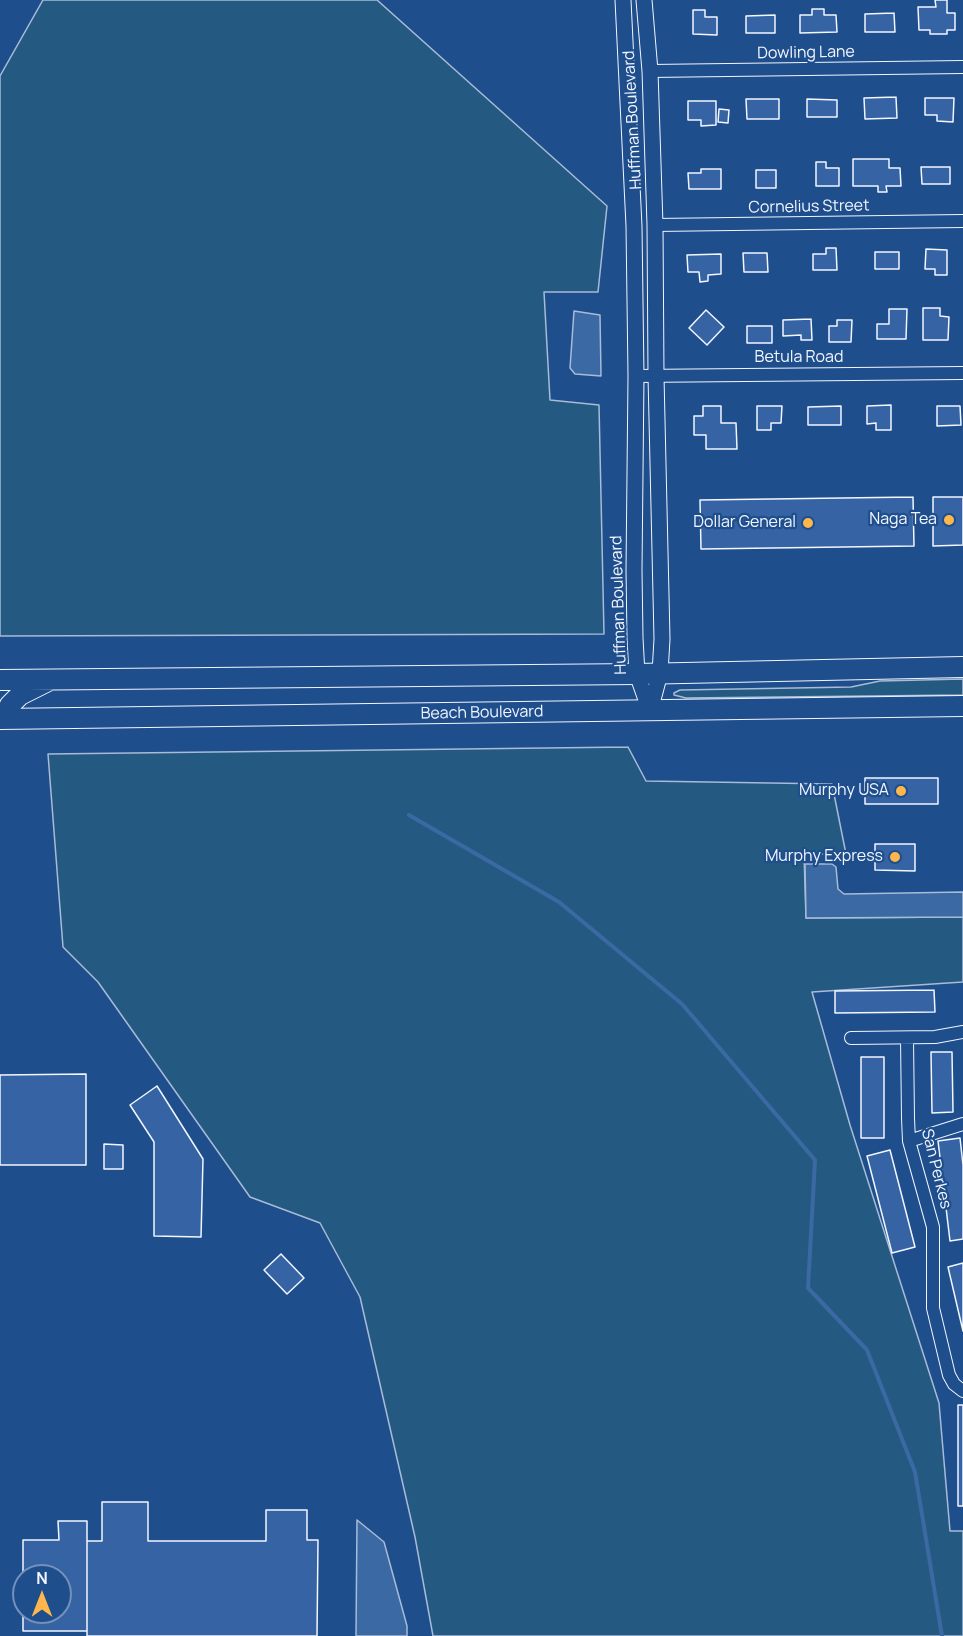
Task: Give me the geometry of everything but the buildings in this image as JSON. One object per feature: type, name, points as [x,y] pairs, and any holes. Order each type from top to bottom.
[{"type":"highway","points":[[0,680],[637,674],[963,667]]},
{"type":"highway","points":[[1,715],[20,695],[52,680]]},
{"type":"highway","name":"Beach Boulevard","points":[[1,715],[650,711],[963,706]]},
{"type":"street","name":"Huffman Boulevard","points":[[624,0],[634,226],[636,414],[633,570],[637,674],[650,711]]},
{"type":"street","name":"Huffman Boulevard","points":[[644,0],[650,71],[655,225],[662,639],[660,673],[650,711]]},
{"type":"street","name":"Dowling Lane","points":[[650,71],[963,67]]},
{"type":"street","name":"Cornelius Street","points":[[655,225],[963,221]]},
{"type":"street","name":"Betula Road","points":[[636,376],[963,373]]},
{"type":"street","points":[[636,414],[643,429],[645,478],[649,482],[658,482]]},
{"type":"street","points":[[851,1038],[907,1039],[963,1032]]},
{"type":"street","name":"San Perkes","points":[[907,1039],[909,1141],[933,1227],[933,1308],[949,1375],[954,1384],[963,1391]]},
{"type":"street","points":[[909,1141],[963,1124]]},
{"type":"shaded area","points":[[43,0],[377,0],[607,206],[598,292],[544,292],[550,400],[599,405],[604,634],[0,636],[0,76]]},
{"type":"shaded area","points":[[574,311],[600,315],[601,376],[575,374],[570,368]]},
{"type":"shaded area","points":[[963,679],[963,695],[686,698],[674,695],[680,690],[851,687],[880,681]]},
{"type":"shaded area","points":[[628,747],[646,781],[832,784],[846,854],[804,854],[806,918],[963,917],[963,982],[812,992],[850,1125],[939,1403],[950,1531],[963,1531],[963,1636],[433,1636],[415,1537],[360,1297],[320,1223],[250,1197],[98,982],[63,947],[48,754]]},
{"type":"shaded area","points":[[805,864],[832,864],[836,867],[838,889],[844,894],[963,892],[963,917],[806,918]]},
{"type":"shaded area","points":[[357,1520],[384,1542],[407,1626],[407,1636],[356,1636]]},
{"type":"waterway","points":[[409,815],[559,902],[682,1004],[815,1160],[808,1288],[867,1350],[915,1472],[942,1636]]},
{"type":"place","name":"Naga Tea","points":[[949,520]]},
{"type":"place","name":"Dollar General","points":[[808,523]]},
{"type":"place","name":"Murphy USA","points":[[901,791]]},
{"type":"place","name":"Murphy Express","points":[[895,857]]}]
